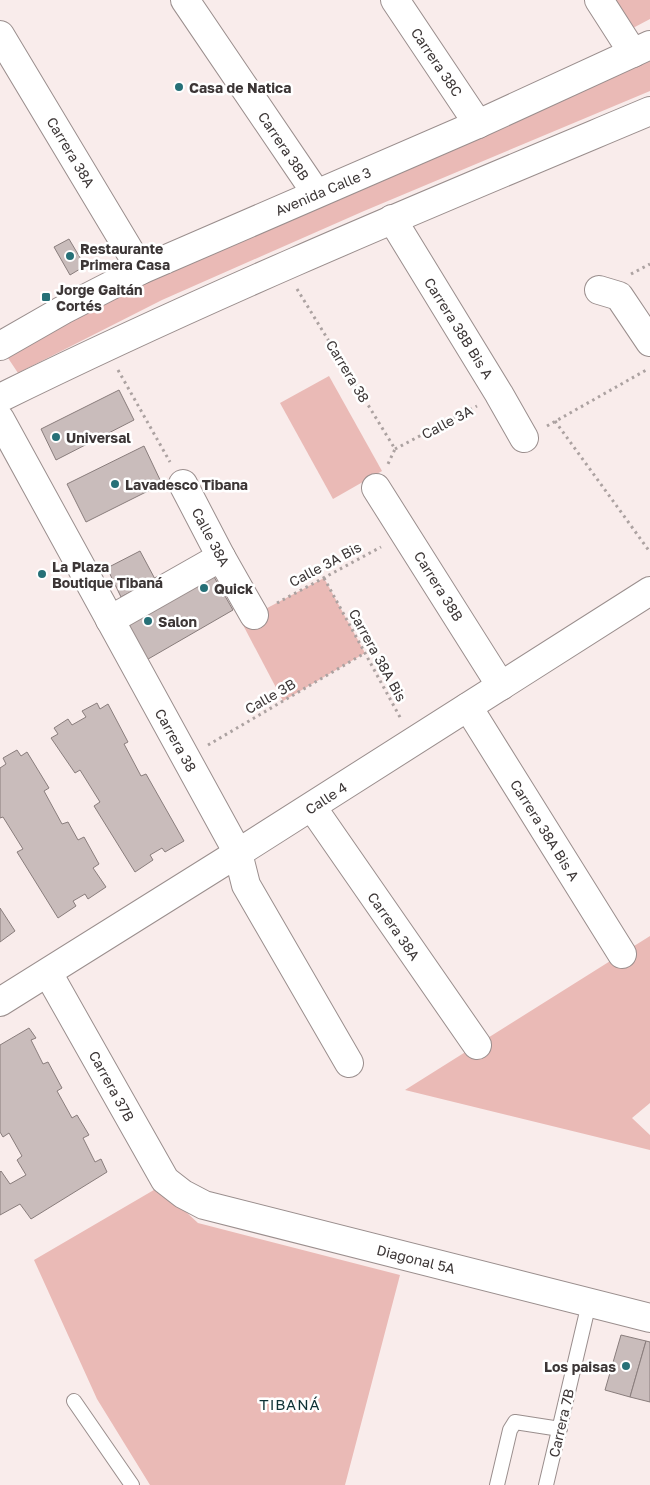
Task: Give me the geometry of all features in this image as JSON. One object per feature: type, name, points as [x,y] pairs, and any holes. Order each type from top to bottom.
[{"type":"street","name":"Carrera 38B","points":[[185,0],[316,193]]},
{"type":"street","name":"Carrera 38C","points":[[396,0],[478,124]]},
{"type":"street","points":[[599,0],[642,49]]},
{"type":"street","name":"Carrera 38A","points":[[0,35],[141,270]]},
{"type":"street","name":"Avenida Calle 3","points":[[0,346],[63,310],[141,270],[478,124],[642,49]]},
{"type":"street","points":[[0,398],[113,343],[392,219],[650,111]]},
{"type":"street","name":"Carrera 38B Bis A","points":[[392,219],[524,438]]},
{"type":"street","points":[[599,290],[619,296],[650,342]]},
{"type":"street","name":"Carrera 38","points":[[0,419],[238,853],[246,884],[349,1063]]},
{"type":"street","name":"Calle 38A","points":[[183,484],[254,615]]},
{"type":"street","name":"Carrera 38B","points":[[376,488],[501,686]]},
{"type":"street","points":[[110,620],[221,557]]},
{"type":"street","name":"Calle 4","points":[[0,1002],[312,807],[650,590]]},
{"type":"street","name":"Carrera 38A Bis A","points":[[468,707],[622,954]]},
{"type":"street","name":"Carrera 38A","points":[[312,807],[477,1045]]},
{"type":"street","name":"Carrera 37B","points":[[48,973],[165,1180],[183,1194]]},
{"type":"street","name":"Diagonal 5A","points":[[183,1194],[204,1205],[650,1318]]},
{"type":"lane","name":"Carrera 7B","points":[[546,1485],[589,1303]]},
{"type":"lane","points":[[74,1402],[132,1485]]},
{"type":"lane","points":[[498,1485],[510,1430],[515,1422],[560,1429]]},
{"type":"path","name":"Carrera 38","points":[[293,282],[396,449]]},
{"type":"path","points":[[114,363],[183,484]]},
{"type":"path","points":[[524,438],[650,368]]},
{"type":"path","name":"Calle 3A","points":[[396,449],[499,394]]},
{"type":"path","points":[[555,421],[650,552]]},
{"type":"path","points":[[376,488],[396,449]]},
{"type":"path","name":"Calle 3A Bis","points":[[254,615],[406,533]]},
{"type":"path","name":"Carrera 38A Bis","points":[[324,578],[414,742]]},
{"type":"path","name":"Calle 3B","points":[[186,758],[365,653]]},
{"type":"shaded area","points":[[614,0],[650,0],[650,19],[633,28]]},
{"type":"shaded area","points":[[650,61],[650,91],[364,211],[162,300],[18,373],[6,355],[147,281],[353,189]]},
{"type":"shaded area","points":[[329,376],[382,471],[333,499],[280,403]]},
{"type":"shaded area","points":[[324,578],[365,653],[283,701],[242,623]]},
{"type":"shaded area","points":[[650,936],[650,1103],[632,1118],[650,1135],[650,1150],[405,1090]]},
{"type":"shaded area","points":[[159,1187],[198,1223],[400,1275],[345,1485],[150,1485],[97,1399],[34,1260]]},
{"type":"building","name":"Restaurante Primera Casa","points":[[69,239],[85,266],[70,275],[54,247]]},
{"type":"building","points":[[119,390],[134,420],[56,460],[41,429]]},
{"type":"building","name":"Lavadesco Tibana","points":[[144,446],[162,484],[86,522],[67,484]]},
{"type":"building","points":[[140,551],[155,579],[121,597],[107,568]]},
{"type":"building","points":[[213,575],[233,610],[143,662],[123,626]]},
{"type":"building","points":[[97,703],[100,709],[108,704],[128,742],[124,744],[141,776],[146,774],[184,841],[165,852],[162,848],[150,855],[153,860],[135,872],[94,806],[100,802],[80,770],[75,773],[51,738],[58,734],[54,728],[68,719],[72,725],[86,717],[82,711]]},
{"type":"building","points":[[17,750],[21,756],[27,752],[49,788],[44,791],[62,824],[68,822],[78,840],[84,837],[99,864],[93,868],[106,887],[88,899],[85,894],[73,901],[76,906],[58,918],[17,852],[23,849],[3,817],[0,818],[0,768],[6,764],[3,758]]},
{"type":"building","points":[[0,908],[15,931],[0,942]]},
{"type":"building","points":[[29,1028],[36,1038],[31,1040],[43,1064],[48,1062],[62,1088],[57,1091],[72,1118],[77,1115],[89,1135],[83,1138],[95,1162],[101,1159],[107,1172],[31,1219],[20,1204],[0,1215],[0,1172],[10,1184],[26,1175],[17,1160],[22,1156],[9,1133],[3,1137],[0,1132],[0,1045]]},
{"type":"building","name":"Los paisas","points":[[621,1335],[646,1341],[630,1397],[605,1390]]},
{"type":"building","points":[[646,1341],[650,1342],[650,1402],[630,1397]]},
{"type":"place","name":"Casa de Natica","points":[[179,87]]},
{"type":"place","name":"Restaurante Primera Casa","points":[[70,256]]},
{"type":"place","name":"Jorge Gaitán Cortés","points":[[46,297]]},
{"type":"place","name":"Universal","points":[[56,437]]},
{"type":"place","name":"Lavadesco Tibana","points":[[115,484]]},
{"type":"place","name":"La Plaza Boutique Tibaná","points":[[42,574]]},
{"type":"place","name":"Quick","points":[[204,588]]},
{"type":"place","name":"Salon","points":[[148,621]]},
{"type":"place","name":"Los paisas","points":[[626,1366]]},
{"type":"district","name":"TIBANÁ","points":[[290,1404]]}]
